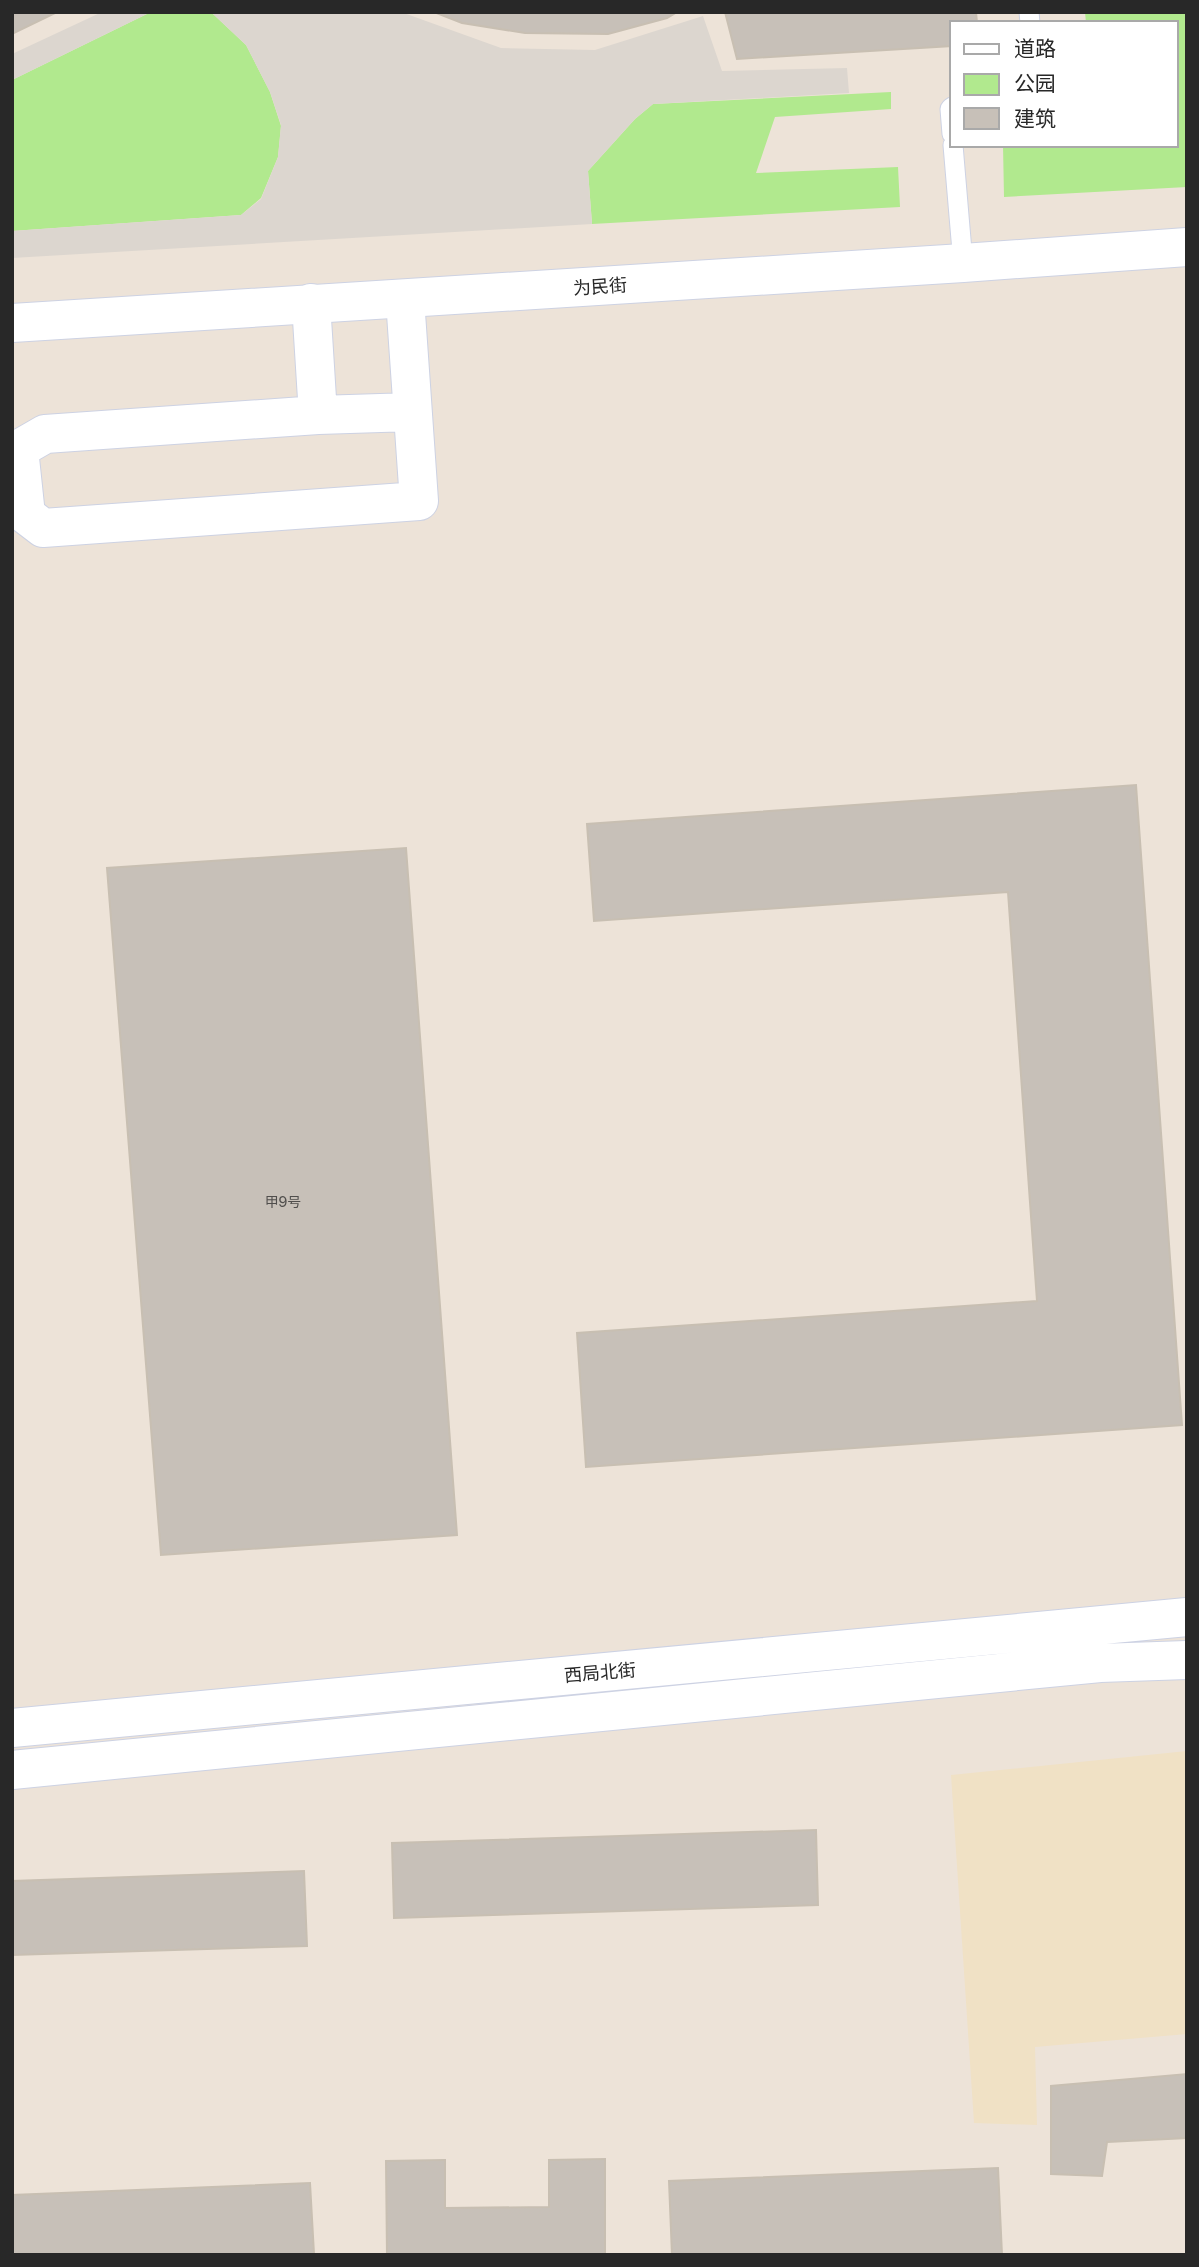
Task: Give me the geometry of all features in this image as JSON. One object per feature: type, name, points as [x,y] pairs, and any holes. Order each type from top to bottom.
[{"type":"street","name":"为民街","points":[[12,323],[1187,247]]},
{"type":"street","points":[[405,299],[419,501],[43,528],[26,515],[19,449],[45,434],[318,415],[412,412]]},
{"type":"street","points":[[311,303],[318,415]]},
{"type":"street","name":"西局北街","points":[[12,1728],[1187,1617]]},
{"type":"street","points":[[12,1770],[1100,1663],[1187,1660]]},
{"type":"lane","points":[[953,147],[963,263]]},
{"type":"shaded area","points":[[102,12],[151,12],[12,80],[12,54]]},
{"type":"shaded area","points":[[206,12],[401,12],[501,48],[595,50],[703,16],[722,71],[847,68],[849,93],[653,104],[635,119],[588,171],[592,224],[12,258],[12,231],[241,215],[261,199],[278,157],[281,125],[270,92],[246,45],[213,14]]},
{"type":"shaded area","points":[[1187,1751],[1187,2034],[1035,2047],[1037,2125],[974,2123],[951,1775]]},
{"type":"green space","points":[[151,12],[213,14],[246,45],[270,92],[281,126],[278,157],[261,198],[241,215],[12,231],[12,80]]},
{"type":"green space","points":[[1085,12],[1187,12],[1187,187],[1004,197],[1003,147],[1178,147],[1178,21],[1086,21]]},
{"type":"green space","points":[[891,92],[891,109],[775,117],[756,173],[898,167],[900,207],[592,224],[588,171],[635,119],[653,104]]},
{"type":"building","points":[[12,12],[57,12],[12,34]]},
{"type":"building","points":[[434,12],[677,12],[667,18],[608,34],[525,33],[462,23]]},
{"type":"building","points":[[725,12],[976,12],[977,21],[950,21],[950,46],[737,59]]},
{"type":"building","points":[[1136,785],[1182,1425],[586,1467],[577,1333],[1037,1301],[1008,892],[594,921],[587,824]]},
{"type":"building","points":[[406,848],[457,1535],[161,1555],[107,868]]},
{"type":"building","points":[[816,1830],[818,1905],[394,1918],[392,1843]]},
{"type":"building","points":[[304,1871],[307,1946],[12,1955],[12,1881]]},
{"type":"building","points":[[1187,2074],[1187,2138],[1107,2142],[1102,2176],[1051,2174],[1051,2086]]},
{"type":"building","points":[[605,2159],[605,2255],[387,2255],[386,2161],[445,2160],[445,2208],[549,2207],[549,2160]]},
{"type":"building","points":[[998,2168],[1002,2255],[672,2255],[669,2181]]},
{"type":"building","points":[[310,2183],[314,2254],[12,2255],[12,2195]]}]
